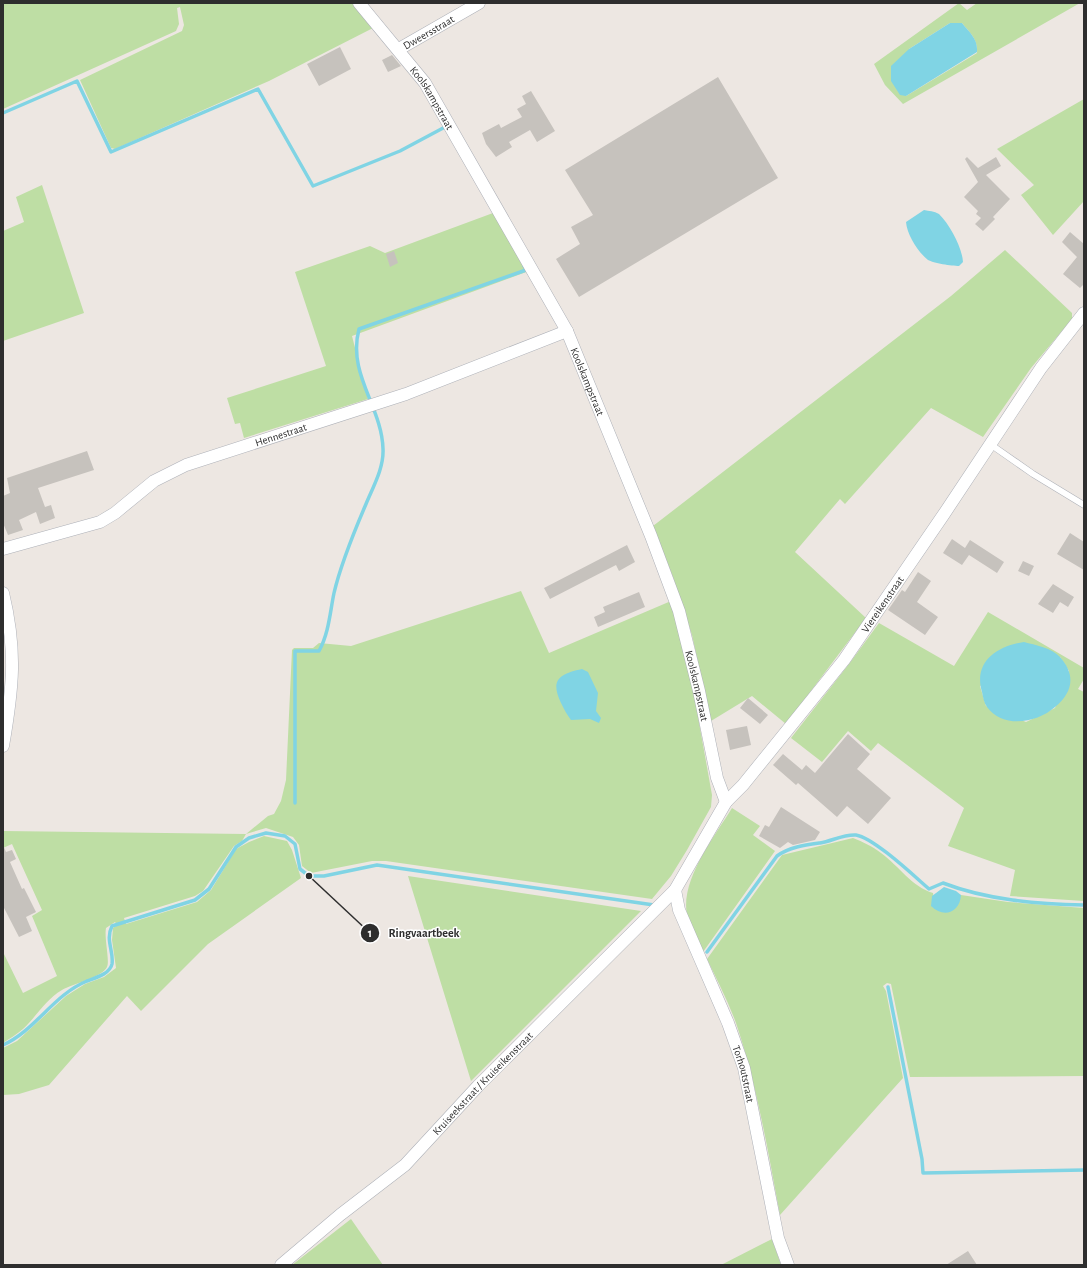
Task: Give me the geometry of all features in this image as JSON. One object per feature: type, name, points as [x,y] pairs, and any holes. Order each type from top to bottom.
[{"type":"street","name":"Koolskampstraat","points":[[359,3],[399,49],[425,83],[566,331],[651,536],[679,611],[699,692],[717,778],[726,802]]},
{"type":"street","name":"Dweersstraat","points":[[399,49],[479,3]]},
{"type":"street","name":"Viereikenstraat","points":[[675,890],[726,802],[743,785],[844,660],[1041,368],[1084,313]]},
{"type":"street","name":"Hennestraat","points":[[3,549],[100,522],[115,513],[154,481],[186,465],[406,394],[566,331]]},
{"type":"street","points":[[3,593],[11,630],[13,663],[11,696],[3,746]]},
{"type":"street","name":"Kruiseekstraat / Kruiseikenstraat","points":[[281,1265],[340,1215],[404,1165],[478,1086],[675,890]]},
{"type":"street","name":"Torhoutstraat","points":[[675,890],[679,910],[728,1023],[744,1068],[778,1238],[788,1265]]},
{"type":"lane","points":[[990,444],[1033,474],[1084,505]]},
{"type":"green space","points":[[3,3],[355,3],[375,27],[269,81],[115,149],[111,148],[80,80],[182,31],[184,25],[180,7],[177,8],[179,24],[176,31],[3,109]]},
{"type":"green space","points":[[959,3],[967,10],[977,3],[1080,3],[903,104],[885,85],[874,64]],"holes":[[[950,23],[962,23],[975,40],[977,53],[906,96],[909,49]]]},
{"type":"green space","points":[[1084,99],[1084,201],[1053,235],[1021,195],[1034,185],[997,149]]},
{"type":"green space","points":[[42,185],[84,313],[3,341],[3,231],[24,222],[16,197]]},
{"type":"green space","points":[[493,213],[529,271],[352,336],[368,399],[244,438],[240,423],[235,424],[227,398],[326,366],[295,272],[370,246],[385,253]]},
{"type":"green space","points":[[1005,250],[1072,313],[1072,319],[1031,368],[983,437],[931,408],[845,504],[840,499],[795,552],[866,618],[786,724],[752,696],[711,721],[692,635],[673,577],[653,526],[951,296]]},
{"type":"green space","points":[[521,591],[549,653],[671,601],[693,689],[712,795],[711,807],[687,850],[671,876],[652,899],[386,861],[372,861],[311,873],[302,866],[299,845],[293,837],[266,828],[246,834],[268,816],[274,814],[281,801],[286,780],[292,650],[294,648],[313,648],[319,643],[351,646]]},
{"type":"green space","points":[[988,612],[1084,668],[1084,679],[1078,689],[1084,692],[1084,901],[1010,896],[1015,870],[948,846],[964,808],[878,743],[871,751],[848,731],[822,762],[791,738],[879,623],[954,666]],"holes":[[[1060,657],[1069,671],[1055,708],[1026,722],[986,706],[980,686]]]},
{"type":"green space","points":[[732,808],[760,826],[753,835],[775,851],[703,952],[688,920],[686,902],[689,887],[700,859]]},
{"type":"green space","points":[[3,831],[246,834],[242,841],[234,846],[203,891],[195,896],[124,918],[126,924],[197,902],[211,890],[236,849],[264,836],[287,841],[292,850],[301,878],[208,944],[141,1011],[127,996],[49,1085],[19,1094],[3,1095],[3,1048],[17,1041],[66,996],[85,984],[104,977],[116,968],[112,940],[113,928],[117,925],[115,922],[106,928],[108,964],[104,971],[56,994],[23,1029],[3,1043],[3,952],[23,993],[57,976],[32,916],[42,910],[12,844],[3,848]]},
{"type":"green space","points":[[853,838],[878,851],[888,858],[912,881],[925,890],[933,893],[934,901],[961,895],[1008,902],[1084,908],[1084,1076],[910,1077],[891,984],[887,983],[883,986],[886,991],[903,1078],[780,1215],[750,1070],[730,1007],[707,959],[782,855]]},
{"type":"green space","points":[[408,876],[641,911],[471,1081]]},
{"type":"green space","points":[[351,1219],[383,1265],[292,1265]]},
{"type":"green space","points":[[772,1239],[781,1265],[721,1265]]},
{"type":"water","points":[[950,23],[962,23],[975,40],[977,52],[906,96],[900,95],[891,81],[891,66],[909,49]]},
{"type":"water","points":[[924,210],[939,214],[951,230],[958,243],[962,256],[963,262],[959,266],[928,260],[920,253],[908,232],[906,222]]},
{"type":"water","points":[[1024,642],[1053,651],[1060,657],[1068,670],[1070,677],[1069,689],[1066,695],[1055,707],[1039,717],[1020,721],[1002,719],[994,714],[986,705],[983,698],[980,681],[981,672],[984,664],[996,652],[1005,647]]},
{"type":"water","points":[[582,669],[588,672],[598,693],[596,711],[601,718],[599,723],[590,719],[571,720],[564,710],[556,689],[557,683],[562,676]]},
{"type":"water","points":[[944,887],[956,891],[961,895],[958,906],[946,913],[936,910],[931,906],[932,896]]},
{"type":"building","points":[[340,47],[351,69],[319,86],[307,64]]},
{"type":"building","points":[[392,55],[401,66],[388,72],[382,60]]},
{"type":"building","points":[[718,77],[778,178],[579,297],[556,259],[580,244],[571,227],[593,215],[565,170]]},
{"type":"building","points":[[531,91],[555,131],[537,142],[530,130],[509,142],[512,147],[496,157],[486,144],[482,133],[499,124],[501,128],[522,117],[517,109],[526,104],[522,96]]},
{"type":"building","points":[[967,157],[978,168],[996,157],[1001,166],[986,175],[1010,199],[993,217],[995,219],[983,231],[975,224],[981,218],[976,214],[978,211],[964,197],[978,182],[965,159]]},
{"type":"building","points":[[1070,232],[1084,244],[1084,284],[1080,288],[1063,274],[1077,257],[1062,242]]},
{"type":"building","points":[[394,251],[398,263],[390,267],[386,254]]},
{"type":"building","points":[[87,451],[94,470],[38,488],[45,507],[51,505],[55,518],[40,524],[36,512],[19,520],[23,530],[8,535],[3,523],[3,496],[10,493],[7,478]]},
{"type":"building","points":[[1070,533],[1084,542],[1084,570],[1057,554]]},
{"type":"building","points":[[952,539],[965,548],[970,540],[1004,562],[997,573],[969,555],[962,565],[943,553]]},
{"type":"building","points":[[627,545],[635,562],[619,571],[616,565],[550,599],[544,588]]},
{"type":"building","points":[[1023,561],[1034,566],[1029,576],[1018,571]]},
{"type":"building","points":[[918,572],[931,581],[917,602],[938,617],[925,635],[888,610],[902,590],[905,592]]},
{"type":"building","points":[[1053,584],[1074,597],[1068,607],[1060,602],[1053,613],[1038,604]]},
{"type":"building","points":[[639,592],[645,607],[598,627],[594,617],[605,612],[603,607]]},
{"type":"building","points":[[748,698],[768,715],[760,724],[740,708]]},
{"type":"building","points":[[747,726],[751,745],[730,750],[726,730]]},
{"type":"building","points":[[848,734],[870,754],[857,769],[891,798],[868,824],[847,806],[837,817],[798,783],[796,785],[773,765],[783,754],[802,770],[806,765],[815,773]]},
{"type":"building","points":[[781,807],[820,832],[815,840],[793,845],[788,842],[780,848],[759,836],[765,825],[769,827]]},
{"type":"building","points":[[3,845],[6,852],[12,850],[16,859],[10,862],[22,889],[24,888],[36,912],[26,917],[32,931],[19,937],[3,906]]},
{"type":"building","points":[[968,1251],[977,1265],[946,1265]]},
{"type":"waterway","points":[[3,113],[77,81],[111,152],[258,89],[313,186],[400,151],[445,127],[446,128]]},
{"type":"waterway","points":[[295,803],[295,651],[319,651],[327,630],[340,570],[352,537],[378,477],[383,456],[381,434],[361,376],[358,361],[357,345],[359,329],[526,270],[524,266]]},
{"type":"waterway","points":[[3,1045],[15,1039],[25,1031],[54,1003],[75,987],[102,975],[111,967],[112,955],[109,936],[112,926],[195,900],[209,889],[236,847],[249,838],[266,833],[285,836],[295,844],[300,869],[309,876],[324,876],[377,865],[654,905]]},
{"type":"waterway","points":[[707,952],[777,856],[787,850],[797,847],[852,835],[864,838],[883,850],[929,889],[943,883],[960,889],[1012,900],[1048,904],[1084,905]]},
{"type":"waterway","points":[[888,987],[922,1159],[923,1173],[1084,1170]]},
{"type":"place","name":"Ringvaartbeek","points":[[309,876]]}]
